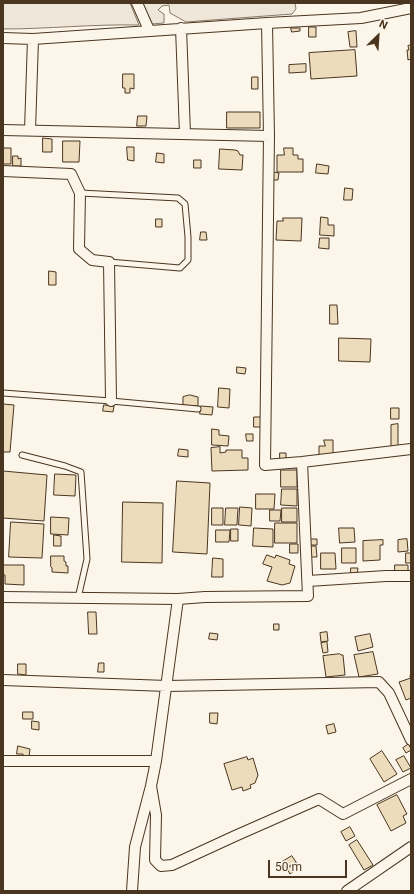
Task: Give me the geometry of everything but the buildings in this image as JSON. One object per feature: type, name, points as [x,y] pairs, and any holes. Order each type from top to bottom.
[{"type":"street","points":[[137,3],[149,30]]},
{"type":"street","points":[[3,38],[33,38],[361,18],[411,8]]},
{"type":"street","points":[[267,23],[269,136],[265,465],[411,450]]},
{"type":"street","points":[[181,28],[185,134]]},
{"type":"street","points":[[30,130],[33,38]]},
{"type":"street","points":[[3,130],[269,136]]},
{"type":"street","points":[[3,171],[71,174],[80,192],[79,249],[92,260],[109,262],[111,401]]},
{"type":"street","points":[[3,596],[178,600],[205,597],[308,596],[302,462]]},
{"type":"street","points":[[308,581],[386,576],[411,576]]},
{"type":"street","points":[[132,891],[135,847],[156,761],[178,600]]},
{"type":"street","points":[[3,680],[167,686],[379,682],[389,693],[411,740]]},
{"type":"street","points":[[3,762],[156,761]]},
{"type":"street","points":[[151,786],[156,815],[155,860],[161,866],[172,865],[319,799],[344,814],[411,779]]},
{"type":"street","points":[[347,891],[411,847]]},
{"type":"lane","points":[[80,192],[178,198],[185,204],[188,260],[180,268],[109,262]]},
{"type":"lane","points":[[3,393],[111,401],[198,410]]},
{"type":"lane","points":[[22,455],[65,466],[80,472],[87,559],[78,598]]},
{"type":"shaded area","points":[[3,3],[130,3],[139,25],[3,29]]},
{"type":"shaded area","points":[[143,3],[295,3],[296,9],[292,14],[186,22],[170,13],[169,5],[162,6],[158,10],[164,14],[164,23],[152,24]]}]
